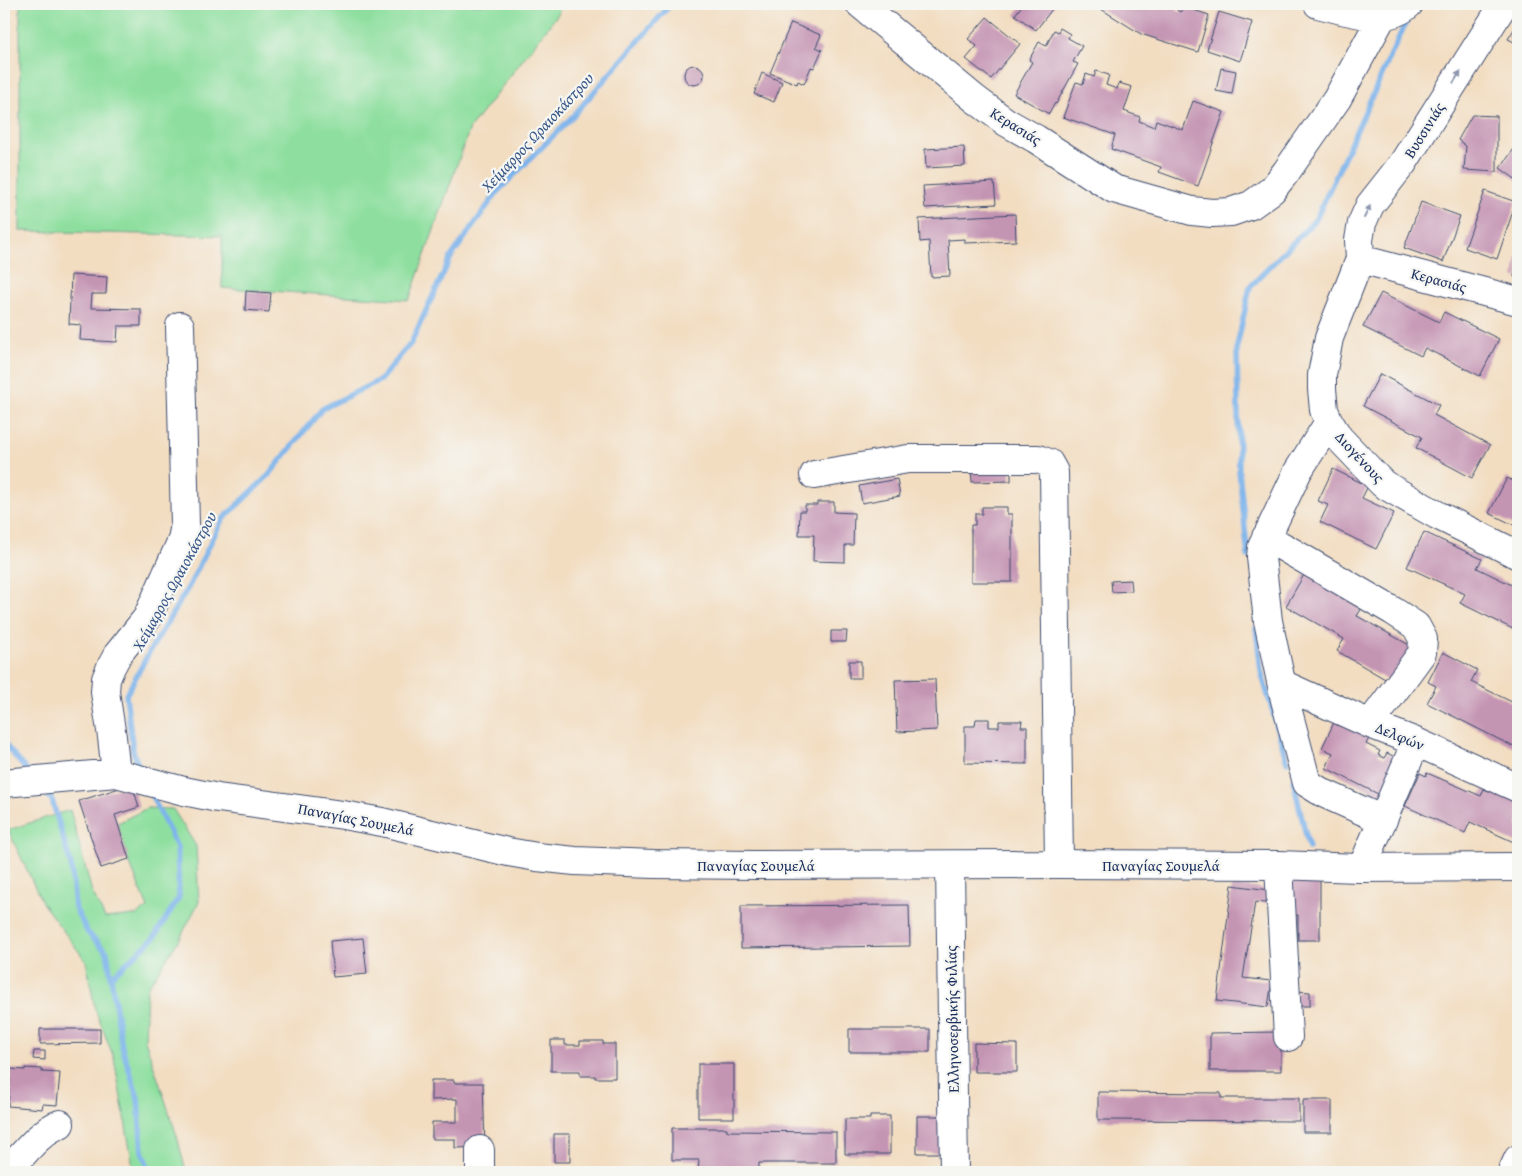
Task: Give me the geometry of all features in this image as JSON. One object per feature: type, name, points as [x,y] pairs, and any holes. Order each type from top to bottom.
[{"type":"street","name":"Κερασιάς","points":[[860,4],[975,99],[1006,122],[1114,189],[1192,211],[1212,213],[1231,212],[1250,205],[1272,190],[1337,99],[1383,15]]},
{"type":"street","points":[[1318,4],[1360,14],[1383,15],[1402,11],[1408,4]]},
{"type":"street","name":"Βυσσινιάς","points":[[1360,259],[1359,240],[1362,223],[1370,205],[1403,162],[1504,4]]},
{"type":"street","name":"Κερασιάς","points":[[1360,259],[1518,301]]},
{"type":"street","name":"Διογένους","points":[[1360,259],[1327,347],[1322,375],[1322,390],[1324,410],[1329,422],[1339,438],[1383,484],[1437,515],[1518,555]]},
{"type":"street","points":[[136,778],[112,737],[105,692],[106,679],[110,667],[118,654],[147,618],[182,540],[185,524],[180,326]]},
{"type":"street","points":[[1329,422],[1298,471],[1262,548],[1268,621],[1307,782],[1323,793],[1383,820]]},
{"type":"street","points":[[814,475],[908,459],[1038,459],[1049,463],[1054,472],[1059,864]]},
{"type":"street","points":[[1266,537],[1416,626],[1423,639],[1422,653],[1370,724]]},
{"type":"street","name":"Δελφών","points":[[1282,684],[1518,788]]},
{"type":"street","points":[[1362,868],[1416,742]]},
{"type":"street","name":"Παναγίας Σουμελά","points":[[4,783],[58,779],[136,778],[218,798],[372,820],[537,857],[654,864],[1279,865],[1362,868],[1518,867]]},
{"type":"street","name":"Ελληνοσερβικής Φιλίας","points":[[950,865],[954,1172]]},
{"type":"street","points":[[1279,865],[1288,1037]]},
{"type":"street","points":[[7,1172],[42,1135],[52,1127],[60,1124]]},
{"type":"street","points":[[1512,1172],[1518,1159]]},
{"type":"green space","points":[[20,4],[561,4],[558,14],[470,128],[409,300],[222,288],[222,236],[20,231]]},
{"type":"green space","points":[[147,808],[173,809],[196,846],[199,902],[179,940],[147,988],[145,1040],[177,1136],[186,1172],[134,1172],[114,1058],[95,1009],[86,961],[43,904],[8,830],[70,810],[92,892],[105,918],[136,915],[148,908],[114,825]]},
{"type":"building","points":[[1023,4],[1056,4],[1036,30],[1015,15]]},
{"type":"building","points":[[1093,4],[1174,4],[1180,12],[1184,7],[1209,15],[1198,52],[1141,34]]},
{"type":"building","points":[[1219,12],[1252,22],[1240,61],[1207,50]]},
{"type":"building","points":[[987,17],[1020,44],[991,79],[966,59],[977,46],[968,39]]},
{"type":"building","points":[[791,23],[821,35],[816,47],[822,50],[814,68],[811,67],[804,84],[798,81],[797,84],[770,73]]},
{"type":"building","points":[[1518,23],[1518,44],[1508,39]]},
{"type":"building","points":[[1060,28],[1070,34],[1068,38],[1082,46],[1073,62],[1078,64],[1049,114],[1014,94],[1032,62],[1029,60],[1039,42],[1046,46],[1054,30],[1058,32]]},
{"type":"building","points":[[694,65],[701,68],[704,75],[701,82],[694,85],[687,82],[684,75],[687,68]]},
{"type":"building","points":[[1221,68],[1236,71],[1232,94],[1216,91]]},
{"type":"building","points":[[1096,71],[1109,75],[1106,85],[1117,89],[1119,83],[1132,87],[1124,111],[1140,117],[1139,121],[1154,127],[1156,120],[1183,130],[1193,101],[1224,112],[1198,186],[1159,172],[1161,167],[1111,149],[1115,135],[1063,117],[1076,82],[1083,84],[1086,74],[1094,77]]},
{"type":"building","points":[[762,73],[782,82],[774,102],[754,94]]},
{"type":"building","points":[[1472,115],[1497,116],[1497,172],[1464,170],[1466,146],[1458,140]]},
{"type":"building","points":[[964,147],[965,166],[926,168],[925,149]]},
{"type":"building","points":[[1514,149],[1518,152],[1518,181],[1500,168]]},
{"type":"building","points":[[994,182],[996,204],[925,208],[923,186]]},
{"type":"building","points":[[1485,191],[1516,202],[1497,259],[1465,248]]},
{"type":"building","points":[[1421,202],[1460,216],[1443,262],[1404,248]]},
{"type":"building","points":[[1015,214],[1016,241],[965,243],[965,239],[948,240],[950,276],[931,277],[929,241],[920,242],[919,219]]},
{"type":"building","points":[[1518,257],[1518,278],[1514,277]]},
{"type":"building","points":[[71,275],[107,277],[106,294],[92,294],[91,308],[141,309],[141,326],[118,326],[117,342],[80,340],[81,325],[69,324]]},
{"type":"building","points":[[246,291],[271,293],[269,312],[245,310]]},
{"type":"building","points":[[1381,293],[1439,322],[1444,312],[1499,339],[1480,376],[1425,348],[1421,356],[1363,327]]},
{"type":"building","points":[[1380,374],[1439,405],[1434,415],[1490,445],[1472,478],[1416,448],[1422,437],[1363,406]]},
{"type":"building","points":[[971,467],[1011,467],[1011,481],[972,482]]},
{"type":"building","points":[[1333,469],[1368,486],[1362,498],[1394,513],[1376,549],[1320,522],[1328,505],[1318,501]]},
{"type":"building","points":[[1507,478],[1518,483],[1518,527],[1489,513]]},
{"type":"building","points":[[897,479],[900,496],[862,503],[859,486]]},
{"type":"building","points":[[817,502],[834,502],[834,512],[854,513],[853,545],[845,545],[845,562],[813,561],[814,535],[799,535],[800,511],[805,511],[805,505],[817,505]]},
{"type":"building","points":[[982,507],[1007,507],[1007,514],[1012,514],[1012,582],[971,582],[971,525],[975,525],[975,514],[982,514]]},
{"type":"building","points":[[1424,532],[1482,559],[1477,568],[1518,588],[1517,631],[1460,603],[1465,594],[1407,567]]},
{"type":"building","points":[[1305,573],[1363,606],[1357,616],[1413,647],[1392,683],[1337,651],[1344,639],[1286,606]]},
{"type":"building","points":[[1131,580],[1132,591],[1112,592],[1111,581]]},
{"type":"building","points":[[831,631],[847,631],[846,642],[831,642]]},
{"type":"building","points":[[1443,652],[1477,670],[1471,682],[1518,705],[1518,749],[1427,703],[1436,686],[1428,682]]},
{"type":"building","points":[[849,661],[861,661],[861,678],[849,678]]},
{"type":"building","points":[[935,679],[937,730],[897,732],[895,680]]},
{"type":"building","points":[[1337,716],[1372,733],[1366,744],[1380,751],[1378,755],[1384,758],[1387,753],[1401,760],[1382,796],[1326,768],[1333,753],[1322,748]]},
{"type":"building","points":[[976,719],[989,719],[989,727],[999,727],[999,721],[1022,721],[1021,727],[1027,727],[1027,764],[965,763],[965,726],[975,726]]},
{"type":"building","points":[[1420,773],[1426,776],[1427,773],[1481,796],[1484,789],[1489,791],[1491,787],[1518,799],[1518,844],[1470,822],[1465,833],[1405,806]]},
{"type":"building","points":[[132,784],[139,807],[115,815],[129,859],[101,868],[79,801]]},
{"type":"building","points":[[1289,875],[1320,875],[1320,940],[1298,940],[1298,915],[1290,915]]},
{"type":"building","points":[[1232,885],[1277,891],[1275,904],[1255,902],[1243,978],[1272,981],[1268,1007],[1217,1001]]},
{"type":"building","points":[[909,905],[910,946],[741,948],[741,906]]},
{"type":"building","points":[[363,938],[367,974],[333,977],[330,941]]},
{"type":"building","points":[[1296,991],[1310,992],[1310,1006],[1296,1006]]},
{"type":"building","points":[[40,1029],[100,1029],[100,1043],[40,1044]]},
{"type":"building","points":[[849,1029],[930,1029],[930,1052],[849,1052]]},
{"type":"building","points":[[1281,1032],[1281,1071],[1210,1071],[1210,1033]]},
{"type":"building","points":[[551,1040],[565,1040],[565,1045],[580,1045],[580,1041],[603,1041],[603,1044],[615,1044],[615,1078],[580,1076],[580,1071],[551,1071]]},
{"type":"building","points":[[974,1043],[1017,1044],[1017,1072],[974,1072]]},
{"type":"building","points":[[34,1051],[45,1051],[45,1060],[33,1059]]},
{"type":"building","points":[[698,1064],[734,1064],[734,1118],[698,1118]]},
{"type":"building","points":[[25,1068],[42,1069],[42,1072],[60,1073],[57,1105],[43,1104],[42,1109],[8,1106],[11,1069],[25,1070]]},
{"type":"building","points":[[431,1080],[454,1080],[454,1083],[483,1083],[485,1147],[455,1148],[455,1139],[432,1139],[432,1122],[457,1122],[457,1099],[431,1100]]},
{"type":"building","points":[[1098,1092],[1221,1093],[1221,1098],[1299,1098],[1299,1121],[1098,1120]]},
{"type":"building","points":[[1303,1100],[1332,1100],[1332,1132],[1303,1132]]},
{"type":"building","points":[[870,1116],[890,1116],[890,1154],[845,1154],[845,1119],[870,1119]]},
{"type":"building","points":[[917,1116],[950,1116],[950,1153],[917,1153]]},
{"type":"building","points":[[672,1128],[727,1128],[727,1131],[836,1132],[836,1163],[759,1163],[759,1172],[698,1172],[699,1160],[672,1160]]},
{"type":"building","points":[[554,1134],[570,1134],[570,1162],[554,1162]]},
{"type":"waterway","name":"Χείμαρρος Ωραιοκάστρου","points":[[140,770],[133,751],[126,695],[189,586],[222,520],[269,475],[322,409],[380,380],[411,343],[451,257],[498,191],[571,118],[671,4]]},
{"type":"waterway","points":[[1248,556],[1239,471],[1237,346],[1250,287],[1316,219],[1406,22]]},
{"type":"waterway","points":[[1256,628],[1261,671],[1287,762]]},
{"type":"waterway","name":"Χείμαρρος Ωραιοκάστρου","points":[[4,740],[7,747],[28,772]]},
{"type":"waterway","points":[[1293,780],[1309,848]]},
{"type":"waterway","name":"Χείμαρρος Ωραιοκάστρου","points":[[42,789],[52,800],[71,865],[75,908],[88,933],[107,952],[122,1047],[138,1098],[142,1151],[150,1172]]},
{"type":"waterway","name":"Χείμαρρος Ωραιοκάστρου","points":[[112,976],[154,938],[179,897],[177,847],[149,790]]}]
